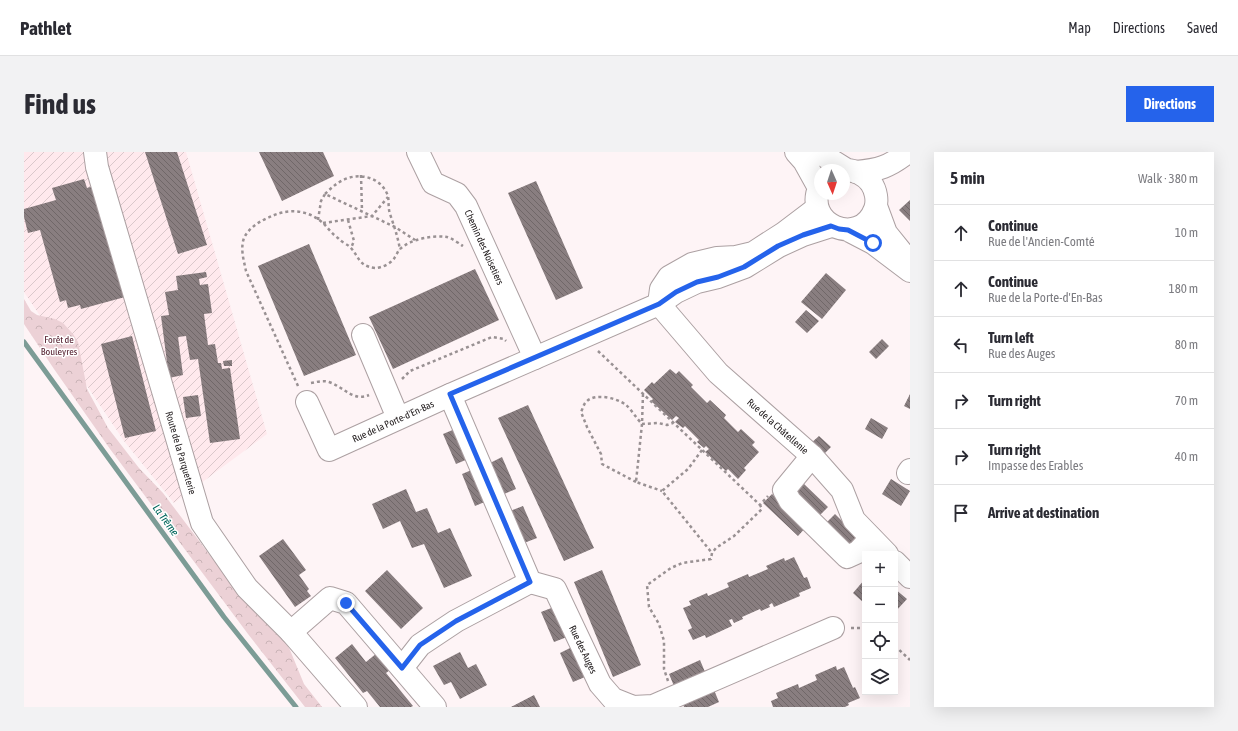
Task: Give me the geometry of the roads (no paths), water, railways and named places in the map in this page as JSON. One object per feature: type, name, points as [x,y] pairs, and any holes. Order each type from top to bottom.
[{"type":"street","name":"Route de la Parqueterie","points":[[95,152],[97,167],[202,523],[247,588],[291,632],[356,707]]},
{"type":"street","name":"Chemin des Noisetiers","points":[[418,152],[433,183],[457,194],[466,206],[530,360]]},
{"type":"street","points":[[796,152],[804,161],[814,183]]},
{"type":"street","points":[[818,152],[838,164]]},
{"type":"street","points":[[850,171],[872,170],[900,158]]},
{"type":"street","name":"Rue de la Porte-d'En-Bas","points":[[306,393],[329,450],[450,394],[659,304],[676,292],[697,282],[718,277],[744,267],[778,246],[803,235],[840,228],[858,228],[866,223],[873,215],[884,177],[900,158]]},
{"type":"street","points":[[850,171],[864,176],[875,189],[876,202],[886,233],[910,263]]},
{"type":"street","points":[[659,304],[661,289],[669,277],[692,264],[717,258],[736,257],[753,253],[784,233],[814,200]]},
{"type":"street","points":[[820,200],[825,221],[873,243],[910,270]]},
{"type":"street","name":"Rue de la Châtellenie","points":[[659,304],[718,373],[812,456],[842,490],[854,520],[884,551]]},
{"type":"street","points":[[363,335],[398,418]]},
{"type":"street","points":[[402,668],[420,645],[456,621],[530,582],[450,394]]},
{"type":"street","points":[[812,456],[784,490],[790,501],[847,556],[858,552],[871,538]]},
{"type":"street","points":[[898,565],[910,577]]},
{"type":"street","name":"Rue des Auges","points":[[530,582],[555,589],[600,684],[614,699],[632,707],[653,706],[833,628]]},
{"type":"street","points":[[291,632],[330,598],[346,603],[435,707]]},
{"type":"waterway","name":"La Trême","points":[[24,342],[224,617],[296,707]]},
{"type":"park label","name":"Forêt de Bouleyres","points":[[59,344]]}]
